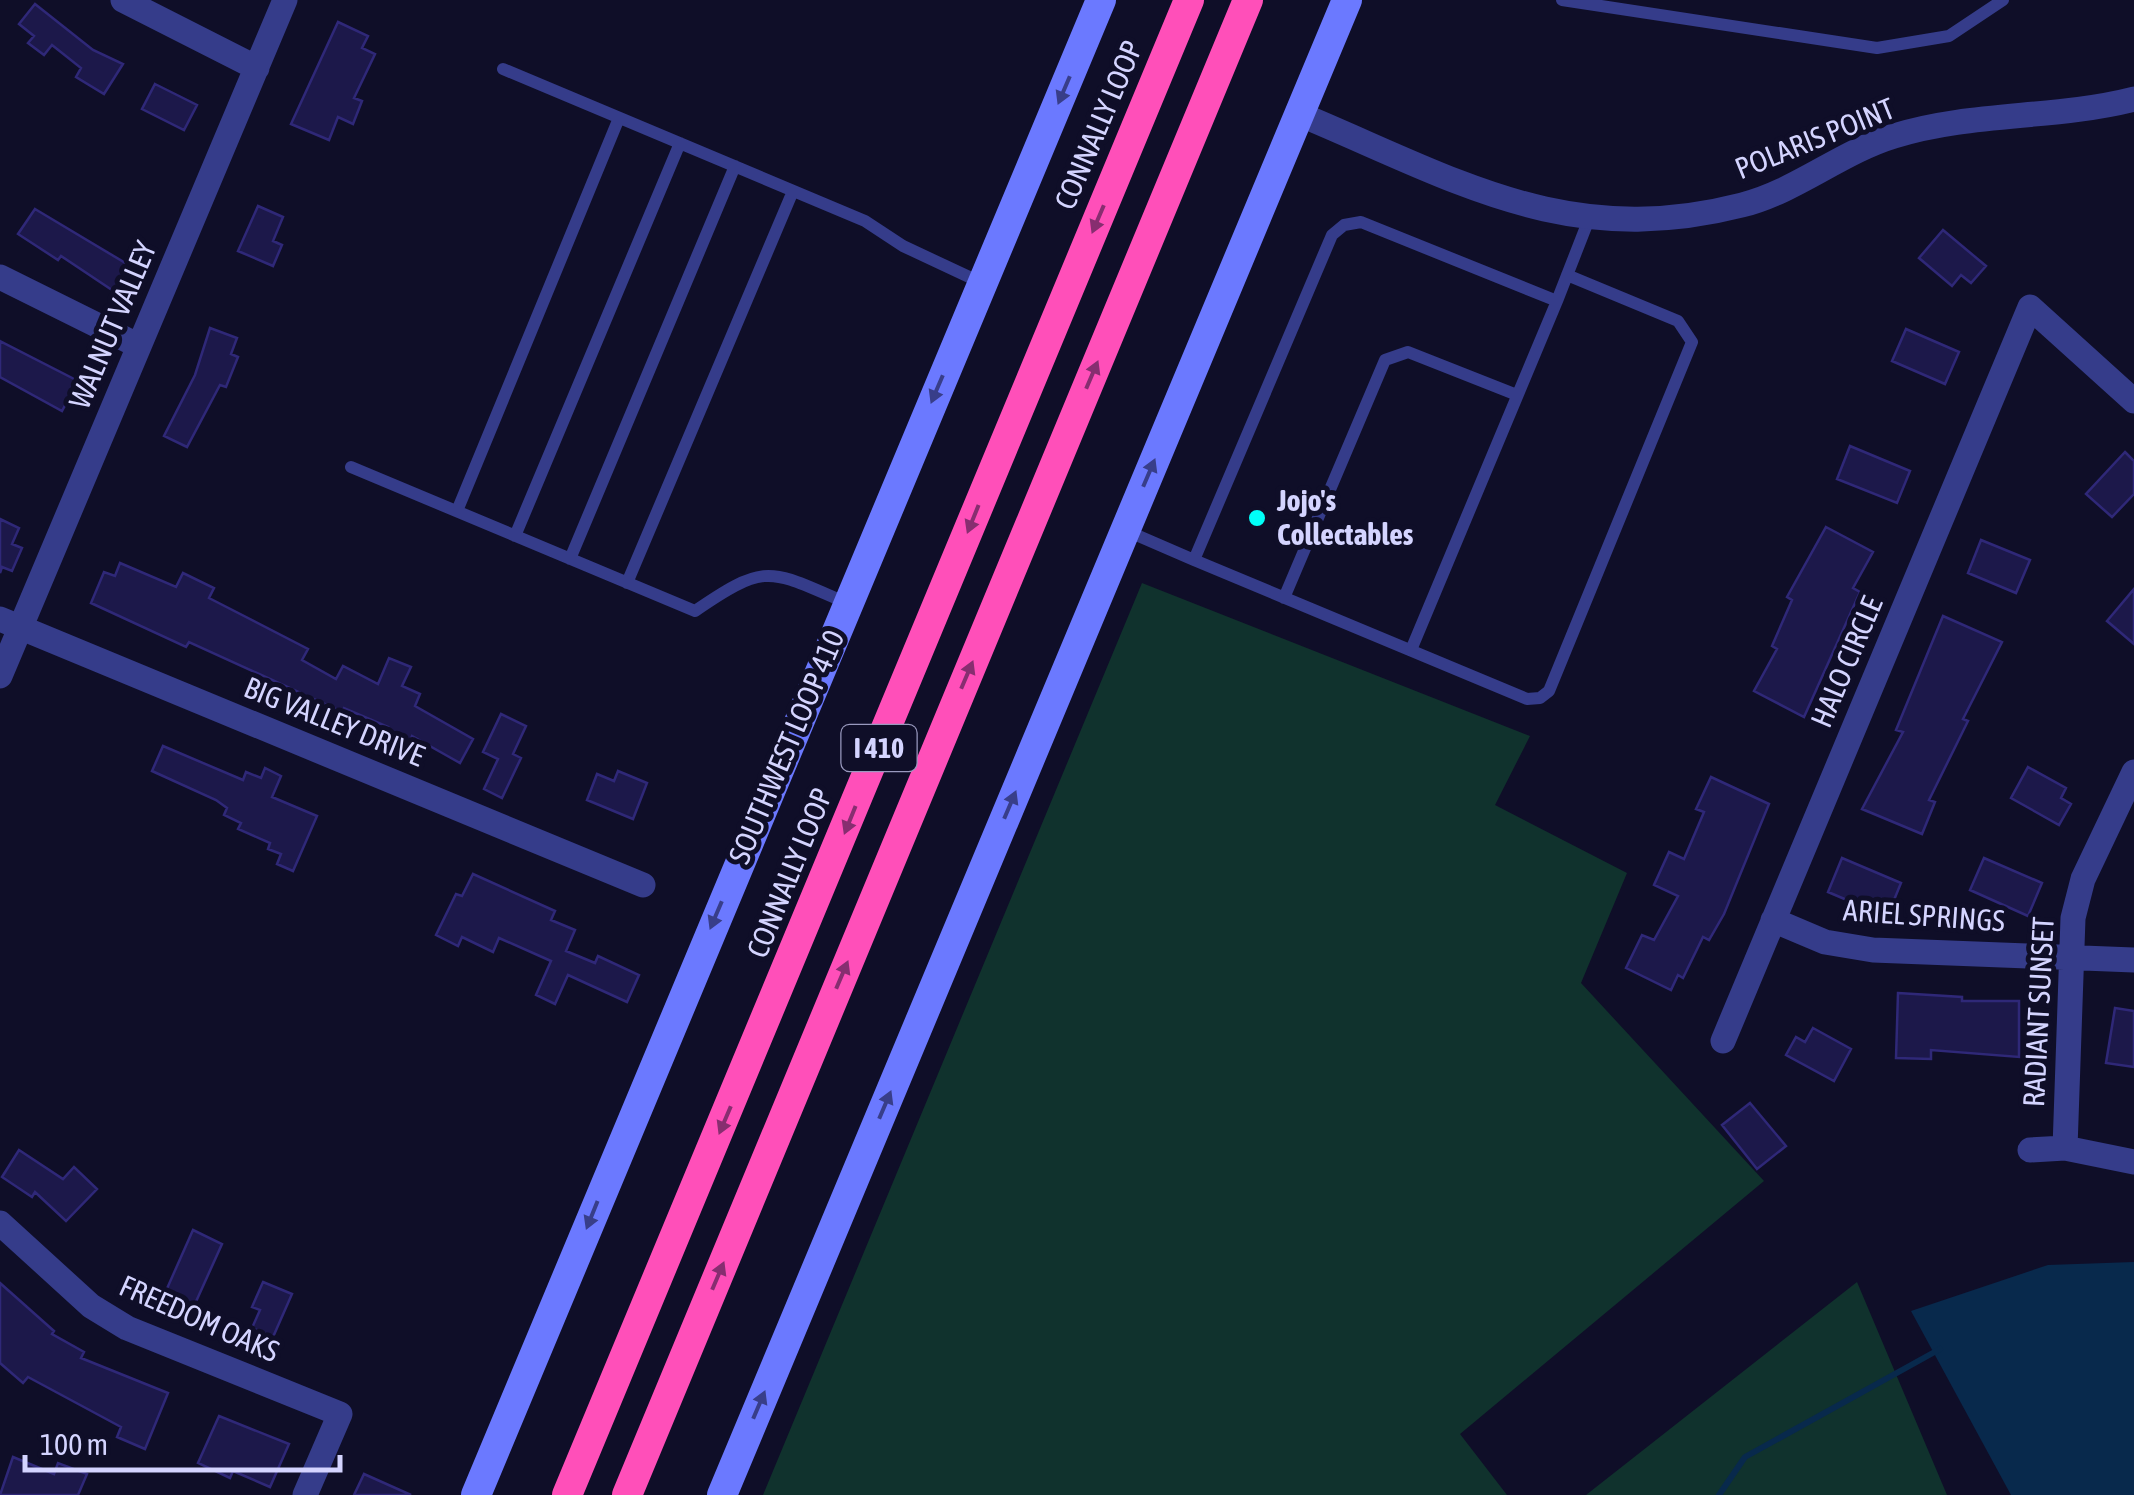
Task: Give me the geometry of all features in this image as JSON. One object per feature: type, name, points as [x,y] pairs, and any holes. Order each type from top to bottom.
[{"type":"highway","name":"CONNALLY LOOP","points":[[567,1495],[1189,0]]},
{"type":"highway","name":"I 410","points":[[626,1495],[1248,0]]},
{"type":"main road","name":"SOUTHWEST LOOP 410","points":[[476,1495],[1101,0]]},
{"type":"main road","points":[[722,1495],[1347,0]]},
{"type":"street","points":[[124,0],[257,68]]},
{"type":"street","name":"WALNUT VALLEY","points":[[0,676],[10,623],[139,346],[285,0]]},
{"type":"street","name":"POLARIS POINT","points":[[1298,114],[1532,209],[1589,220],[1631,222],[1746,204],[1898,134],[2134,99]]},
{"type":"street","points":[[0,278],[139,346]]},
{"type":"street","name":"HALO CIRCLE","points":[[1723,1041],[2030,308],[2134,402]]},
{"type":"street","name":"BIG VALLEY DRIVE","points":[[10,623],[644,885]]},
{"type":"street","name":"RADIANT SUNSET","points":[[2065,1148],[2073,918],[2083,879],[2134,772]]},
{"type":"street","name":"ARIEL SPRINGS","points":[[1773,920],[1825,942],[1873,950],[2134,960]]},
{"type":"street","points":[[2030,1150],[2065,1148],[2134,1162]]},
{"type":"street","name":"FREEDOM OAKS","points":[[0,1223],[91,1306],[127,1328],[340,1414],[305,1495]]},
{"type":"lane","points":[[1562,0],[1877,48],[1949,36],[2003,0]]},
{"type":"lane","points":[[503,69],[865,221],[902,246],[982,283]]},
{"type":"lane","points":[[456,511],[619,118]]},
{"type":"lane","points":[[515,536],[680,143]]},
{"type":"lane","points":[[570,558],[735,166]]},
{"type":"lane","points":[[627,583],[794,191]]},
{"type":"lane","points":[[1411,650],[1589,220]]},
{"type":"lane","points":[[1194,560],[1332,236],[1344,225],[1361,222],[1557,301]]},
{"type":"lane","points":[[1125,530],[1527,699],[1540,698],[1549,690],[1692,342],[1678,321],[1568,274]]},
{"type":"lane","points":[[1284,598],[1385,360],[1408,352],[1518,395]]},
{"type":"lane","points":[[352,467],[695,612],[738,582],[770,572],[848,603]]},
{"type":"green space","points":[[1142,583],[1530,736],[1495,805],[1627,873],[1581,983],[1764,1181],[1460,1434],[1507,1495],[763,1495]]},
{"type":"green space","points":[[1857,1282],[1947,1495],[1586,1495]]},
{"type":"water","points":[[2134,1262],[2134,1495],[2011,1495],[1911,1311],[2048,1265]]},
{"type":"building","points":[[35,4],[93,50],[123,64],[104,94],[76,77],[81,68],[52,45],[44,55],[28,43],[34,36],[19,24]]},
{"type":"building","points":[[338,22],[368,36],[362,48],[375,54],[354,98],[362,101],[353,124],[338,117],[329,140],[291,124]]},
{"type":"building","points":[[155,84],[197,105],[184,130],[142,109]]},
{"type":"building","points":[[258,206],[283,217],[273,241],[282,245],[273,266],[238,251]]},
{"type":"building","points":[[35,209],[132,267],[115,292],[61,256],[58,260],[18,234]]},
{"type":"building","points":[[1943,230],[1986,266],[1971,283],[1961,275],[1952,286],[1919,258]]},
{"type":"building","points":[[210,328],[237,338],[231,354],[238,357],[226,387],[220,385],[187,447],[164,436],[195,375]]},
{"type":"building","points":[[1906,329],[1959,352],[1945,384],[1892,361]]},
{"type":"building","points":[[0,341],[78,381],[62,411],[0,377]]},
{"type":"building","points":[[1850,446],[1910,471],[1897,503],[1837,479]]},
{"type":"building","points":[[2125,452],[2134,461],[2134,494],[2112,517],[2086,494]]},
{"type":"building","points":[[0,519],[19,528],[12,544],[22,548],[12,571],[2,567],[0,573]]},
{"type":"building","points":[[1826,527],[1873,552],[1853,588],[1860,592],[1804,717],[1754,691],[1777,649],[1772,646],[1792,600],[1787,597]]},
{"type":"building","points":[[1981,540],[2030,560],[2016,593],[1968,573]]},
{"type":"building","points":[[120,563],[176,587],[183,573],[214,588],[209,598],[308,649],[302,660],[336,679],[343,666],[378,684],[389,658],[411,667],[402,686],[420,694],[415,706],[473,739],[460,763],[412,736],[404,757],[380,746],[388,727],[344,708],[342,712],[189,642],[186,647],[91,603],[104,572],[115,576]]},
{"type":"building","points":[[2134,589],[2134,644],[2107,621]]},
{"type":"building","points":[[1943,616],[2002,642],[1963,719],[1968,721],[1929,800],[1935,802],[1922,834],[1862,809],[1903,732],[1896,730]]},
{"type":"building","points":[[501,714],[526,726],[513,754],[521,758],[502,798],[484,789],[498,759],[483,752]]},
{"type":"building","points":[[163,746],[243,780],[246,772],[261,778],[265,768],[281,776],[272,797],[317,816],[293,871],[277,864],[281,854],[268,849],[270,843],[238,829],[241,823],[224,815],[227,808],[216,800],[152,771]]},
{"type":"building","points":[[2028,767],[2066,788],[2061,798],[2071,804],[2059,825],[2011,798]]},
{"type":"building","points":[[618,771],[647,783],[633,819],[587,800],[597,774],[614,781]]},
{"type":"building","points":[[1711,777],[1769,804],[1724,914],[1709,940],[1703,937],[1683,978],[1678,975],[1671,990],[1626,968],[1642,935],[1654,940],[1678,896],[1654,885],[1669,852],[1684,859],[1704,812],[1696,809]]},
{"type":"building","points":[[1842,858],[1901,883],[1887,917],[1828,892]]},
{"type":"building","points":[[1984,858],[2042,883],[2028,916],[1970,890]]},
{"type":"building","points":[[473,874],[555,911],[551,920],[575,930],[566,951],[595,963],[598,956],[639,975],[627,1002],[568,975],[555,1004],[536,995],[551,961],[499,938],[493,952],[462,937],[458,946],[436,935],[456,894],[462,896]]},
{"type":"building","points":[[1898,993],[1962,997],[1962,1001],[2019,1001],[2019,1057],[1931,1050],[1931,1059],[1896,1058]]},
{"type":"building","points":[[2115,1008],[2134,1011],[2134,1067],[2106,1063]]},
{"type":"building","points":[[1813,1028],[1851,1049],[1834,1081],[1786,1055],[1796,1037],[1805,1042]]},
{"type":"building","points":[[1750,1103],[1786,1146],[1757,1169],[1722,1125]]},
{"type":"building","points":[[19,1150],[63,1179],[74,1167],[97,1189],[66,1221],[35,1192],[32,1197],[2,1177]]},
{"type":"building","points":[[193,1230],[222,1244],[194,1306],[165,1293]]},
{"type":"building","points":[[263,1282],[292,1294],[273,1337],[252,1328],[260,1310],[252,1307]]},
{"type":"building","points":[[0,1283],[54,1331],[52,1334],[84,1352],[81,1358],[168,1393],[145,1449],[117,1437],[121,1427],[28,1377],[23,1383],[0,1363]]},
{"type":"building","points":[[219,1416],[289,1444],[270,1487],[233,1471],[230,1478],[198,1463]]},
{"type":"building","points":[[13,1457],[54,1474],[58,1463],[87,1474],[78,1495],[0,1495]]},
{"type":"building","points":[[364,1474],[411,1495],[354,1495]]},
{"type":"waterway","points":[[1719,1495],[1745,1457],[1940,1349]]},
{"type":"place","name":"Jojo's Collectables","points":[[1257,518]]}]
